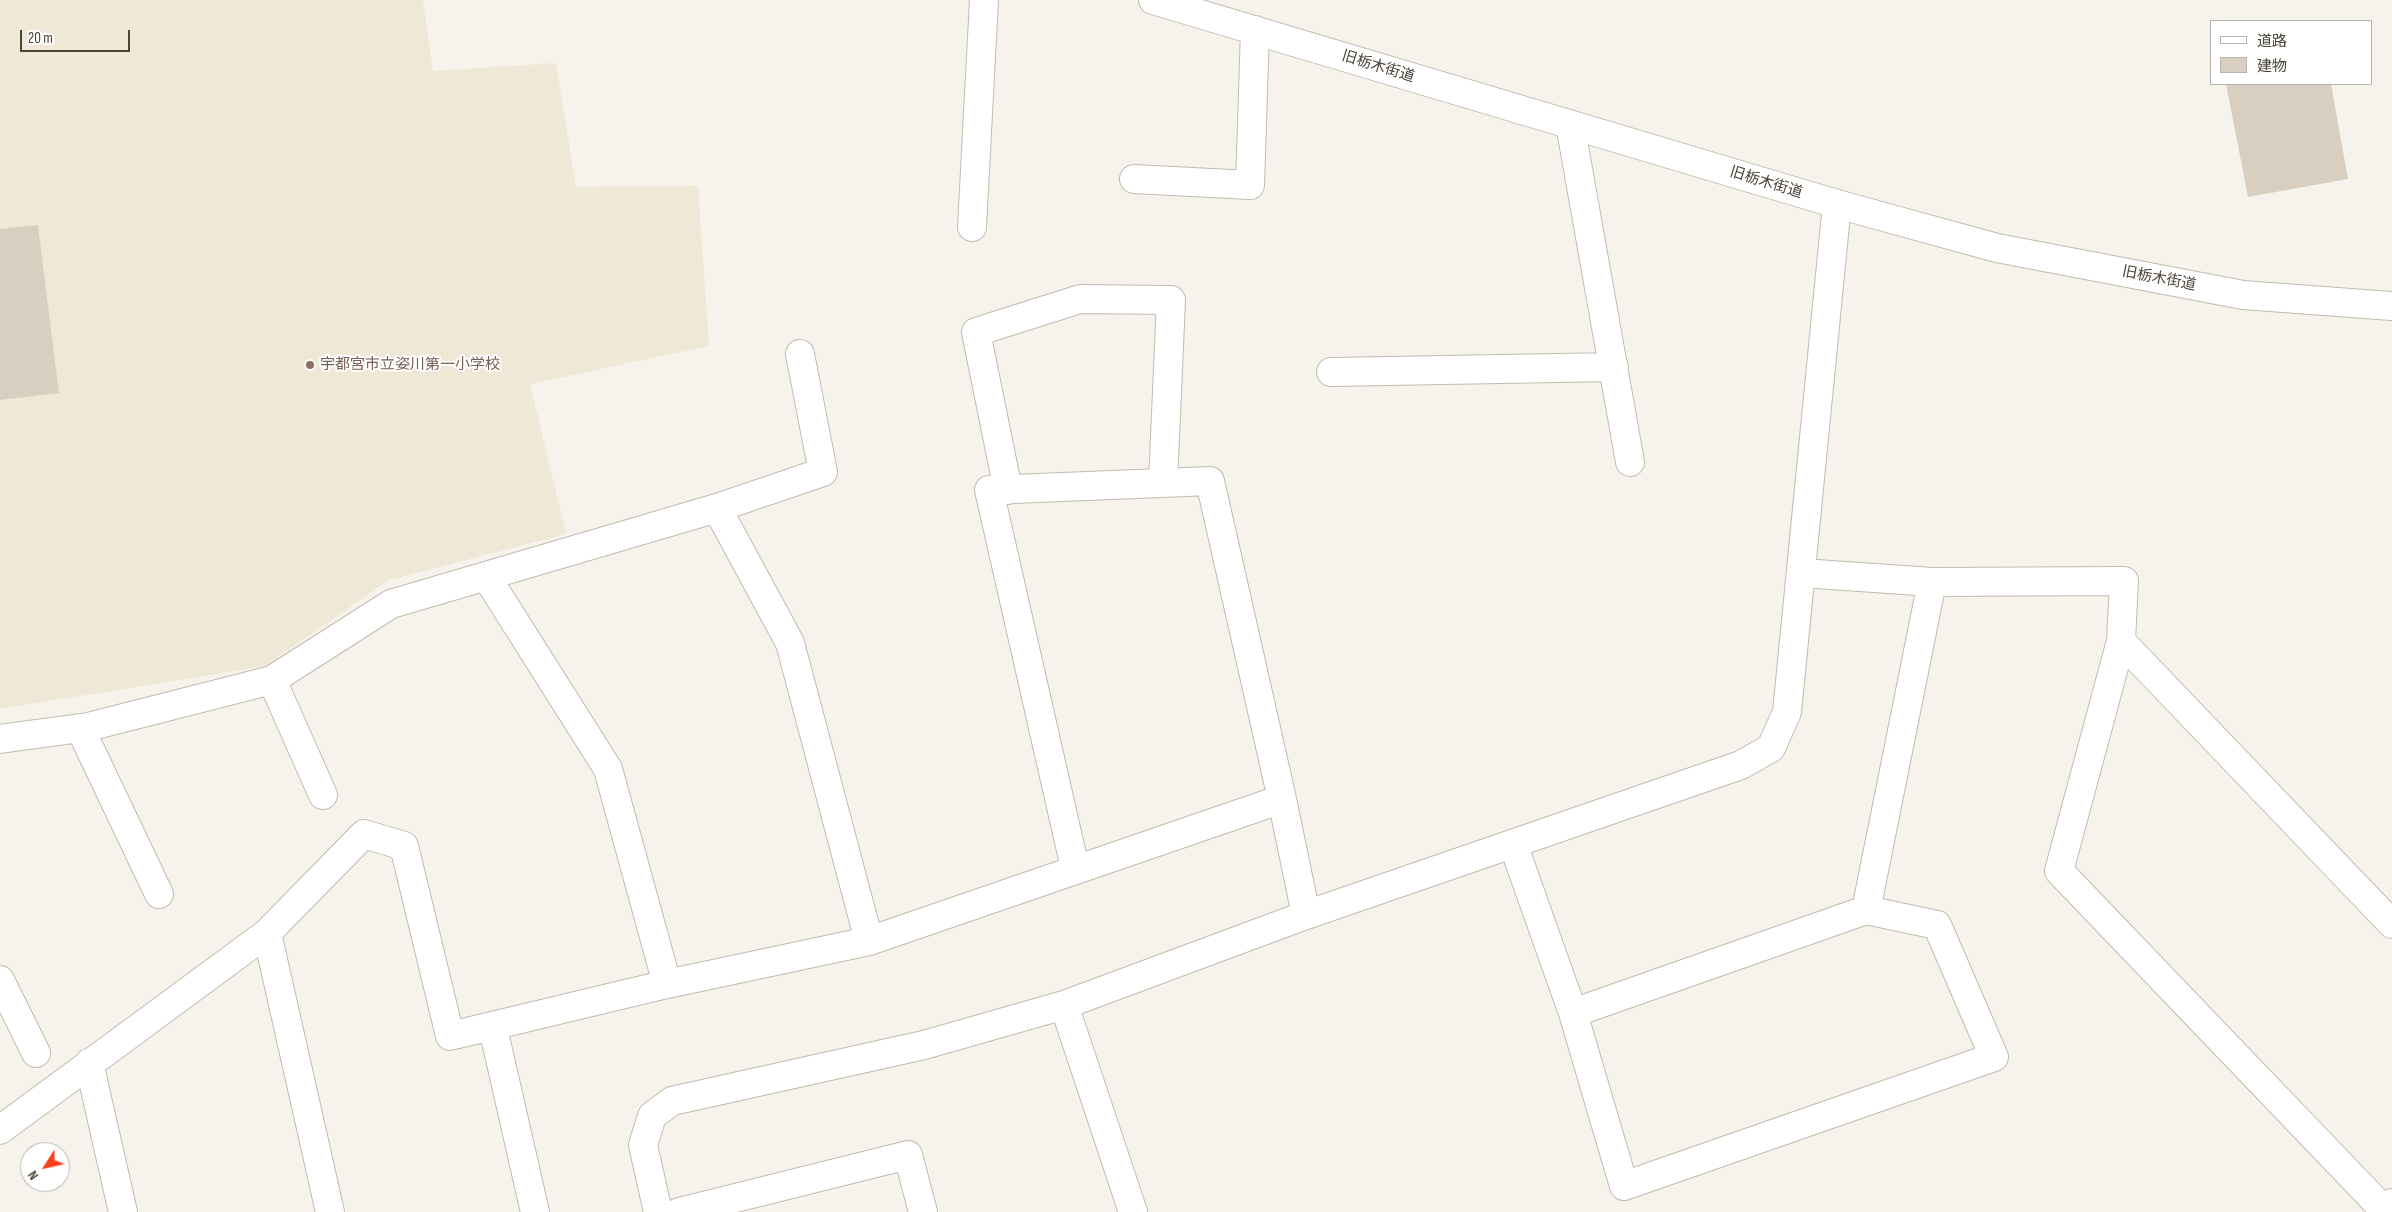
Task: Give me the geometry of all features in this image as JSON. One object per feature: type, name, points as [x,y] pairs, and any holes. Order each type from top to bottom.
[{"type":"street","points":[[972,227],[984,0]]},
{"type":"street","name":"旧栃木街道","points":[[1153,0],[1837,204],[1996,248],[2244,295],[2392,306]]},
{"type":"street","points":[[1134,179],[1250,185],[1255,30]]},
{"type":"street","points":[[1570,124],[1630,462]]},
{"type":"street","points":[[658,1212],[644,1145],[652,1116],[672,1101],[924,1045],[1064,1005],[1306,915],[1741,766],[1771,748],[1787,712],[1837,204]]},
{"type":"street","points":[[1008,490],[976,332],[1080,299],[1170,300],[1162,483]]},
{"type":"street","points":[[0,739],[80,728],[272,680],[391,604],[717,508],[823,472],[800,354]]},
{"type":"street","points":[[1331,372],[1614,367]]},
{"type":"street","points":[[1075,868],[989,490],[1210,481],[1282,799],[1306,915]]},
{"type":"street","points":[[717,508],[790,643],[869,941]]},
{"type":"street","points":[[1802,574],[1932,582],[2124,581],[2121,641],[2058,871],[2384,1210],[2392,1203]]},
{"type":"street","points":[[486,576],[608,769],[668,984]]},
{"type":"street","points":[[1866,910],[1932,582]]},
{"type":"street","points":[[2121,641],[2392,924]]},
{"type":"street","points":[[272,680],[323,795]]},
{"type":"street","points":[[80,728],[159,894]]},
{"type":"street","points":[[0,1130],[267,933],[364,834],[404,846],[450,1036],[493,1028],[668,984],[869,941],[1075,868],[1282,799]]},
{"type":"street","points":[[1513,844],[1574,1013],[1624,1186],[1994,1057],[1937,925],[1866,910],[1574,1013]]},
{"type":"street","points":[[267,933],[330,1212]]},
{"type":"street","points":[[0,980],[36,1053]]},
{"type":"street","points":[[1064,1005],[1133,1212]]},
{"type":"street","points":[[493,1028],[535,1212]]},
{"type":"street","points":[[89,1063],[123,1212]]},
{"type":"street","points":[[680,1212],[908,1156],[923,1212]]},
{"type":"shaded area","name":"宇都宮市立姿川第一小学校","points":[[0,0],[423,0],[433,71],[556,63],[576,187],[698,186],[709,346],[530,384],[566,534],[389,580],[265,666],[0,709]]},
{"type":"building","points":[[2226,85],[2331,85],[2348,179],[2248,197]]},
{"type":"building","points":[[38,225],[59,393],[0,400],[0,229]]},
{"type":"place","name":"宇都宮市立姿川第一小学校","points":[[310,365]]}]
